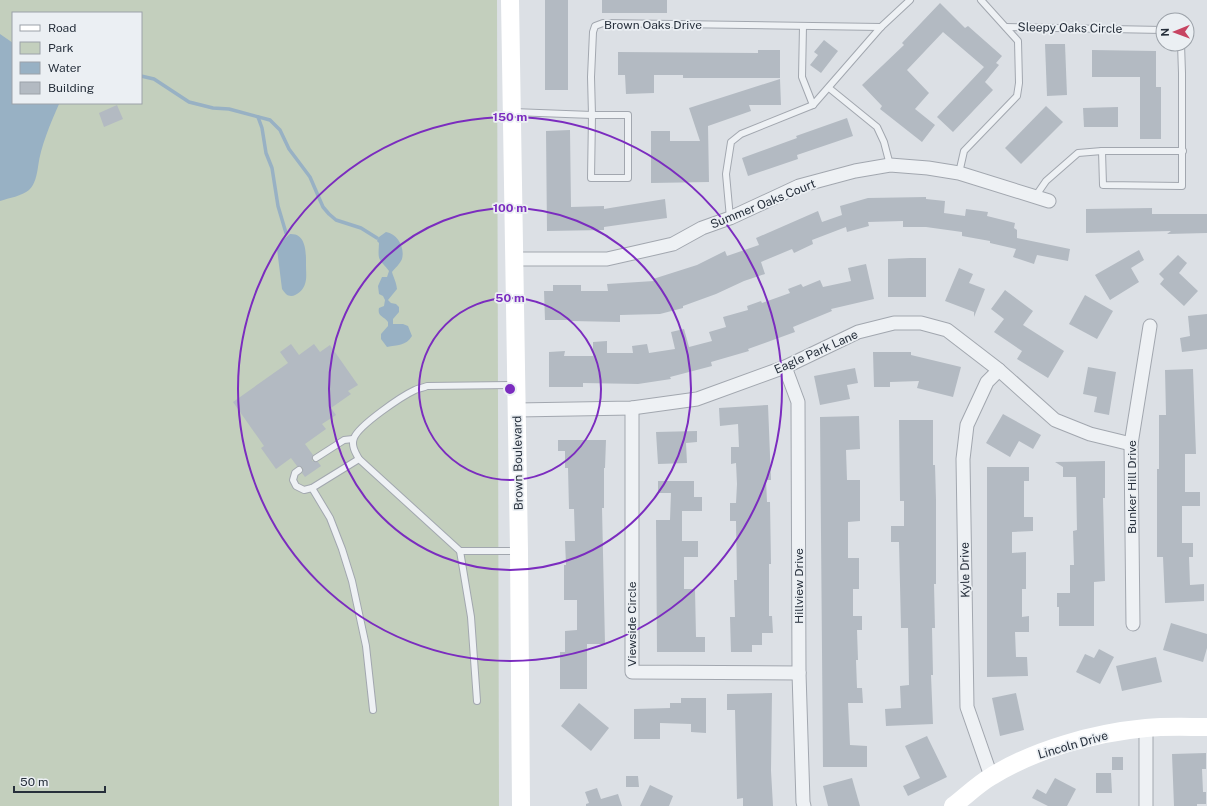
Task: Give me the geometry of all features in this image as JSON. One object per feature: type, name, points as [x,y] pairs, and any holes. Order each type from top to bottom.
[{"type":"street","name":"Brown Boulevard","points":[[510,0],[519,551],[521,806]]},
{"type":"street","name":"Summer Oaks Court","points":[[514,259],[607,259],[673,244],[702,228],[730,218],[799,186],[855,171],[890,165],[928,168],[959,173],[1035,198],[1049,201]]},
{"type":"street","name":"Eagle Park Lane","points":[[517,410],[632,408],[697,399],[785,367],[858,332],[894,323],[921,323],[947,330],[999,370],[1055,420],[1090,434],[1130,444]]},
{"type":"street","name":"Bunker Hill Drive","points":[[1133,624],[1130,444],[1150,326]]},
{"type":"street","name":"Hillview Drive","points":[[785,367],[798,402],[799,673],[804,806]]},
{"type":"street","name":"Kyle Drive","points":[[991,776],[967,707],[963,459],[967,425],[987,382],[999,370]]},
{"type":"street","name":"Viewside Circle","points":[[632,408],[632,672],[799,673]]},
{"type":"street","name":"Lincoln Drive","points":[[953,806],[991,776],[1017,762],[1048,750],[1096,736],[1146,728],[1207,727]]},
{"type":"street","points":[[1146,728],[1146,806]]},
{"type":"lane","points":[[730,218],[726,174],[731,142],[741,134],[813,105],[882,27],[910,0]]},
{"type":"lane","points":[[981,0],[1006,27]]},
{"type":"lane","name":"Brown Oaks Drive","points":[[592,115],[591,76],[593,32],[596,26],[603,22],[882,27]]},
{"type":"lane","points":[[803,26],[802,77],[813,105]]},
{"type":"lane","name":"Sleepy Oaks Circle","points":[[1006,27],[1155,30]]},
{"type":"lane","name":"Sleepy Oaks Circle","points":[[959,173],[964,151],[1017,96],[1019,84],[1018,41],[1006,27]]},
{"type":"lane","points":[[1102,151],[1103,186],[1182,186],[1181,52]]},
{"type":"lane","points":[[829,88],[877,127],[884,142],[890,165]]},
{"type":"lane","points":[[512,112],[628,115],[628,178],[592,178],[592,115]]},
{"type":"lane","points":[[1035,198],[1046,181],[1078,153],[1102,151],[1183,151]]},
{"type":"lane","points":[[477,701],[471,617],[460,551],[359,458],[354,450],[353,440],[358,430],[366,423],[416,389],[427,386],[516,385]]},
{"type":"lane","points":[[316,458],[344,440],[353,440]]},
{"type":"lane","points":[[299,470],[295,473],[293,480],[296,486],[304,490],[312,488],[359,458]]},
{"type":"lane","points":[[312,488],[330,518],[352,581],[366,646],[373,710]]},
{"type":"lane","points":[[460,551],[519,551]]},
{"type":"green space","points":[[0,0],[497,0],[499,806],[0,806]]},
{"type":"water","points":[[0,34],[12,42],[12,104],[59,104],[44,143],[33,185],[23,194],[0,201]]},
{"type":"water","points":[[386,232],[390,233],[400,242],[403,255],[401,261],[392,272],[397,289],[388,300],[399,307],[399,312],[393,319],[393,324],[403,324],[408,326],[412,336],[407,342],[387,347],[381,339],[381,334],[388,326],[388,322],[379,313],[379,308],[384,306],[385,300],[383,296],[379,294],[378,286],[382,277],[387,277],[389,271],[380,259],[379,243],[377,241],[379,237]]},
{"type":"water","points":[[290,234],[300,237],[303,241],[306,256],[306,277],[304,287],[300,292],[292,296],[286,294],[282,289],[277,249],[283,240]]},
{"type":"building","points":[[545,0],[568,0],[568,90],[545,90]]},
{"type":"building","points":[[602,0],[667,0],[667,13],[602,13]]},
{"type":"building","points":[[940,3],[965,28],[968,26],[1002,56],[996,63],[999,65],[985,82],[993,90],[953,132],[937,117],[984,67],[943,32],[907,70],[929,93],[915,109],[935,125],[922,142],[880,109],[882,106],[862,85],[904,45],[902,43]]},
{"type":"building","points":[[824,40],[838,51],[821,73],[810,65],[818,55],[814,52]]},
{"type":"building","points":[[1045,44],[1065,44],[1067,95],[1047,96]]},
{"type":"building","points":[[758,50],[780,50],[780,78],[683,78],[683,75],[654,75],[654,93],[626,94],[625,75],[618,75],[618,52],[758,53]]},
{"type":"building","points":[[1092,50],[1155,51],[1156,87],[1161,87],[1161,139],[1140,139],[1140,77],[1092,77]]},
{"type":"building","points":[[780,79],[781,105],[749,105],[751,111],[708,126],[709,182],[651,183],[651,131],[670,131],[670,141],[700,141],[689,108]]},
{"type":"building","points":[[117,105],[123,119],[104,127],[99,113]]},
{"type":"building","points":[[1046,106],[1063,122],[1021,164],[1005,148]]},
{"type":"building","points":[[1118,107],[1118,127],[1084,127],[1083,108]]},
{"type":"building","points":[[847,118],[853,136],[797,155],[798,159],[748,176],[742,158],[797,138],[796,136]]},
{"type":"building","points":[[570,130],[571,207],[604,206],[604,209],[665,199],[667,218],[604,227],[604,230],[547,231],[546,131]]},
{"type":"building","points":[[926,197],[926,199],[945,201],[944,213],[965,216],[966,209],[988,212],[987,216],[1015,223],[1014,228],[1017,230],[1017,238],[1070,249],[1068,261],[1037,255],[1034,264],[1013,257],[1016,249],[990,243],[990,241],[962,236],[962,232],[926,227],[903,227],[903,221],[868,222],[869,226],[847,232],[846,227],[812,240],[813,244],[794,253],[792,249],[761,262],[765,274],[683,306],[683,308],[660,314],[620,315],[620,322],[545,320],[544,291],[553,291],[553,285],[581,285],[581,291],[608,291],[607,284],[654,281],[653,279],[697,265],[725,251],[727,256],[759,245],[756,238],[818,211],[822,222],[842,215],[840,206],[868,198]]},
{"type":"building","points":[[1152,208],[1152,214],[1207,214],[1207,233],[1167,234],[1171,231],[1086,233],[1086,209]]},
{"type":"building","points":[[1139,250],[1144,260],[1131,268],[1139,282],[1110,300],[1095,275]]},
{"type":"building","points":[[1178,255],[1187,263],[1179,273],[1198,291],[1184,306],[1160,284],[1164,279],[1159,274]]},
{"type":"building","points":[[926,258],[926,297],[888,297],[888,259]]},
{"type":"building","points":[[866,264],[874,299],[831,309],[832,311],[793,327],[795,332],[748,349],[749,351],[711,362],[712,366],[670,377],[671,379],[638,384],[583,383],[583,387],[549,387],[549,352],[565,351],[564,356],[593,356],[593,342],[607,341],[607,353],[633,353],[632,346],[647,344],[649,353],[675,349],[671,332],[684,329],[689,347],[712,341],[709,332],[726,327],[723,317],[748,310],[747,306],[761,301],[762,303],[790,293],[788,289],[801,284],[803,287],[820,280],[823,287],[851,281],[848,268]]},
{"type":"building","points":[[959,268],[973,274],[969,283],[985,289],[974,317],[974,312],[945,301]]},
{"type":"building","points":[[1005,290],[1033,311],[1023,325],[1064,351],[1048,378],[1017,359],[1022,351],[994,332],[1004,319],[991,309]]},
{"type":"building","points":[[1085,295],[1113,311],[1097,339],[1069,324]]},
{"type":"building","points":[[1207,314],[1207,349],[1182,352],[1180,338],[1190,336],[1188,316]]},
{"type":"building","points":[[291,344],[299,355],[314,344],[320,352],[330,345],[358,385],[348,391],[351,394],[331,408],[336,415],[322,424],[326,429],[305,444],[313,455],[312,461],[318,462],[321,466],[305,477],[302,473],[303,468],[297,466],[291,458],[276,469],[261,448],[264,446],[233,402],[288,363],[280,352]]},
{"type":"building","points":[[873,352],[911,352],[911,355],[961,367],[953,397],[917,388],[919,381],[890,382],[890,387],[874,387]]},
{"type":"building","points":[[1088,367],[1116,372],[1109,415],[1094,412],[1097,397],[1083,394]]},
{"type":"building","points":[[855,368],[858,383],[847,385],[850,399],[820,405],[814,376]]},
{"type":"building","points":[[1193,369],[1196,454],[1185,454],[1185,492],[1200,492],[1200,506],[1182,506],[1182,543],[1193,543],[1193,557],[1189,557],[1190,585],[1204,584],[1204,601],[1165,603],[1163,557],[1157,557],[1157,469],[1159,469],[1159,415],[1166,415],[1165,370]]},
{"type":"building","points":[[768,405],[771,480],[766,480],[767,502],[770,502],[771,564],[769,564],[769,616],[772,616],[773,633],[762,633],[762,645],[752,645],[752,652],[731,652],[730,617],[735,617],[734,580],[737,580],[736,521],[730,521],[730,503],[736,503],[737,484],[736,463],[731,464],[731,447],[739,447],[738,424],[720,426],[719,408]]},
{"type":"building","points":[[1003,414],[1041,435],[1033,449],[1019,441],[1010,457],[986,443]]},
{"type":"building","points":[[859,416],[860,449],[846,450],[847,480],[860,480],[860,521],[848,522],[848,558],[859,558],[859,589],[853,589],[853,616],[862,616],[862,630],[857,630],[858,660],[856,660],[857,688],[862,688],[863,703],[848,703],[850,745],[867,746],[867,767],[823,767],[820,417]]},
{"type":"building","points":[[899,420],[933,420],[933,465],[935,465],[936,500],[936,584],[934,584],[935,628],[932,628],[933,675],[931,675],[933,724],[886,726],[885,709],[901,708],[900,686],[909,685],[908,628],[901,628],[899,542],[891,542],[891,526],[904,526],[904,501],[900,501]]},
{"type":"building","points":[[697,431],[697,442],[686,443],[687,463],[658,464],[656,432]]},
{"type":"building","points":[[558,440],[606,440],[604,508],[602,508],[605,644],[587,644],[587,689],[560,689],[560,652],[565,652],[565,631],[577,630],[577,600],[564,600],[564,565],[566,565],[565,541],[575,541],[574,509],[569,509],[568,468],[565,468],[565,451],[558,451]]},
{"type":"building","points":[[1105,461],[1105,498],[1103,498],[1105,581],[1094,582],[1094,626],[1059,626],[1057,593],[1070,593],[1070,565],[1074,565],[1073,531],[1077,530],[1076,477],[1063,477],[1063,467],[1055,462]]},
{"type":"building","points":[[987,467],[1029,467],[1029,481],[1024,481],[1024,517],[1033,517],[1033,531],[1012,532],[1012,553],[1026,552],[1026,589],[1022,589],[1022,617],[1029,616],[1029,632],[1015,632],[1016,657],[1027,657],[1028,676],[987,677]]},
{"type":"building","points":[[658,481],[694,481],[694,497],[702,497],[702,511],[682,511],[682,541],[698,541],[698,557],[684,557],[684,589],[695,589],[696,637],[705,637],[705,652],[657,652],[656,520],[670,520],[671,493],[658,493]]},
{"type":"building","points":[[1171,623],[1207,634],[1207,648],[1203,662],[1163,650]]},
{"type":"building","points":[[1099,649],[1114,657],[1100,684],[1076,672],[1085,654],[1094,658]]},
{"type":"building","points":[[1156,657],[1162,682],[1122,691],[1116,666]]},
{"type":"building","points":[[772,693],[771,771],[773,806],[743,806],[743,798],[737,799],[735,710],[727,710],[727,694]]},
{"type":"building","points":[[1016,693],[1024,730],[1000,736],[992,698]]},
{"type":"building","points":[[681,698],[706,698],[706,733],[691,732],[691,724],[660,723],[660,739],[634,739],[634,709],[670,708],[670,703],[681,703]]},
{"type":"building","points":[[579,703],[609,728],[591,751],[561,726]]},
{"type":"building","points":[[927,736],[947,777],[908,796],[903,786],[920,778],[905,746]]},
{"type":"building","points":[[1206,753],[1206,769],[1202,769],[1203,792],[1206,792],[1206,804],[1197,804],[1197,806],[1174,806],[1172,754]]},
{"type":"building","points":[[1112,757],[1123,757],[1123,770],[1112,770]]},
{"type":"building","points":[[1096,773],[1111,773],[1112,793],[1096,793]]},
{"type":"building","points":[[626,776],[638,776],[639,787],[626,787]]},
{"type":"building","points":[[852,778],[860,806],[828,806],[823,786]]},
{"type":"building","points":[[1055,778],[1076,789],[1067,806],[1048,806],[1032,798],[1037,789],[1046,794]]},
{"type":"building","points":[[650,785],[673,796],[669,806],[640,806]]},
{"type":"building","points":[[597,788],[601,799],[618,794],[622,806],[586,806],[586,804],[589,803],[585,792]]},
{"type":"waterway","points":[[142,76],[154,79],[189,102],[213,108],[229,109],[270,120],[280,130],[289,149],[310,177],[323,207],[329,214],[336,220],[361,228],[377,238]]},
{"type":"waterway","points":[[258,117],[262,128],[266,153],[272,168],[278,206],[286,233]]}]
